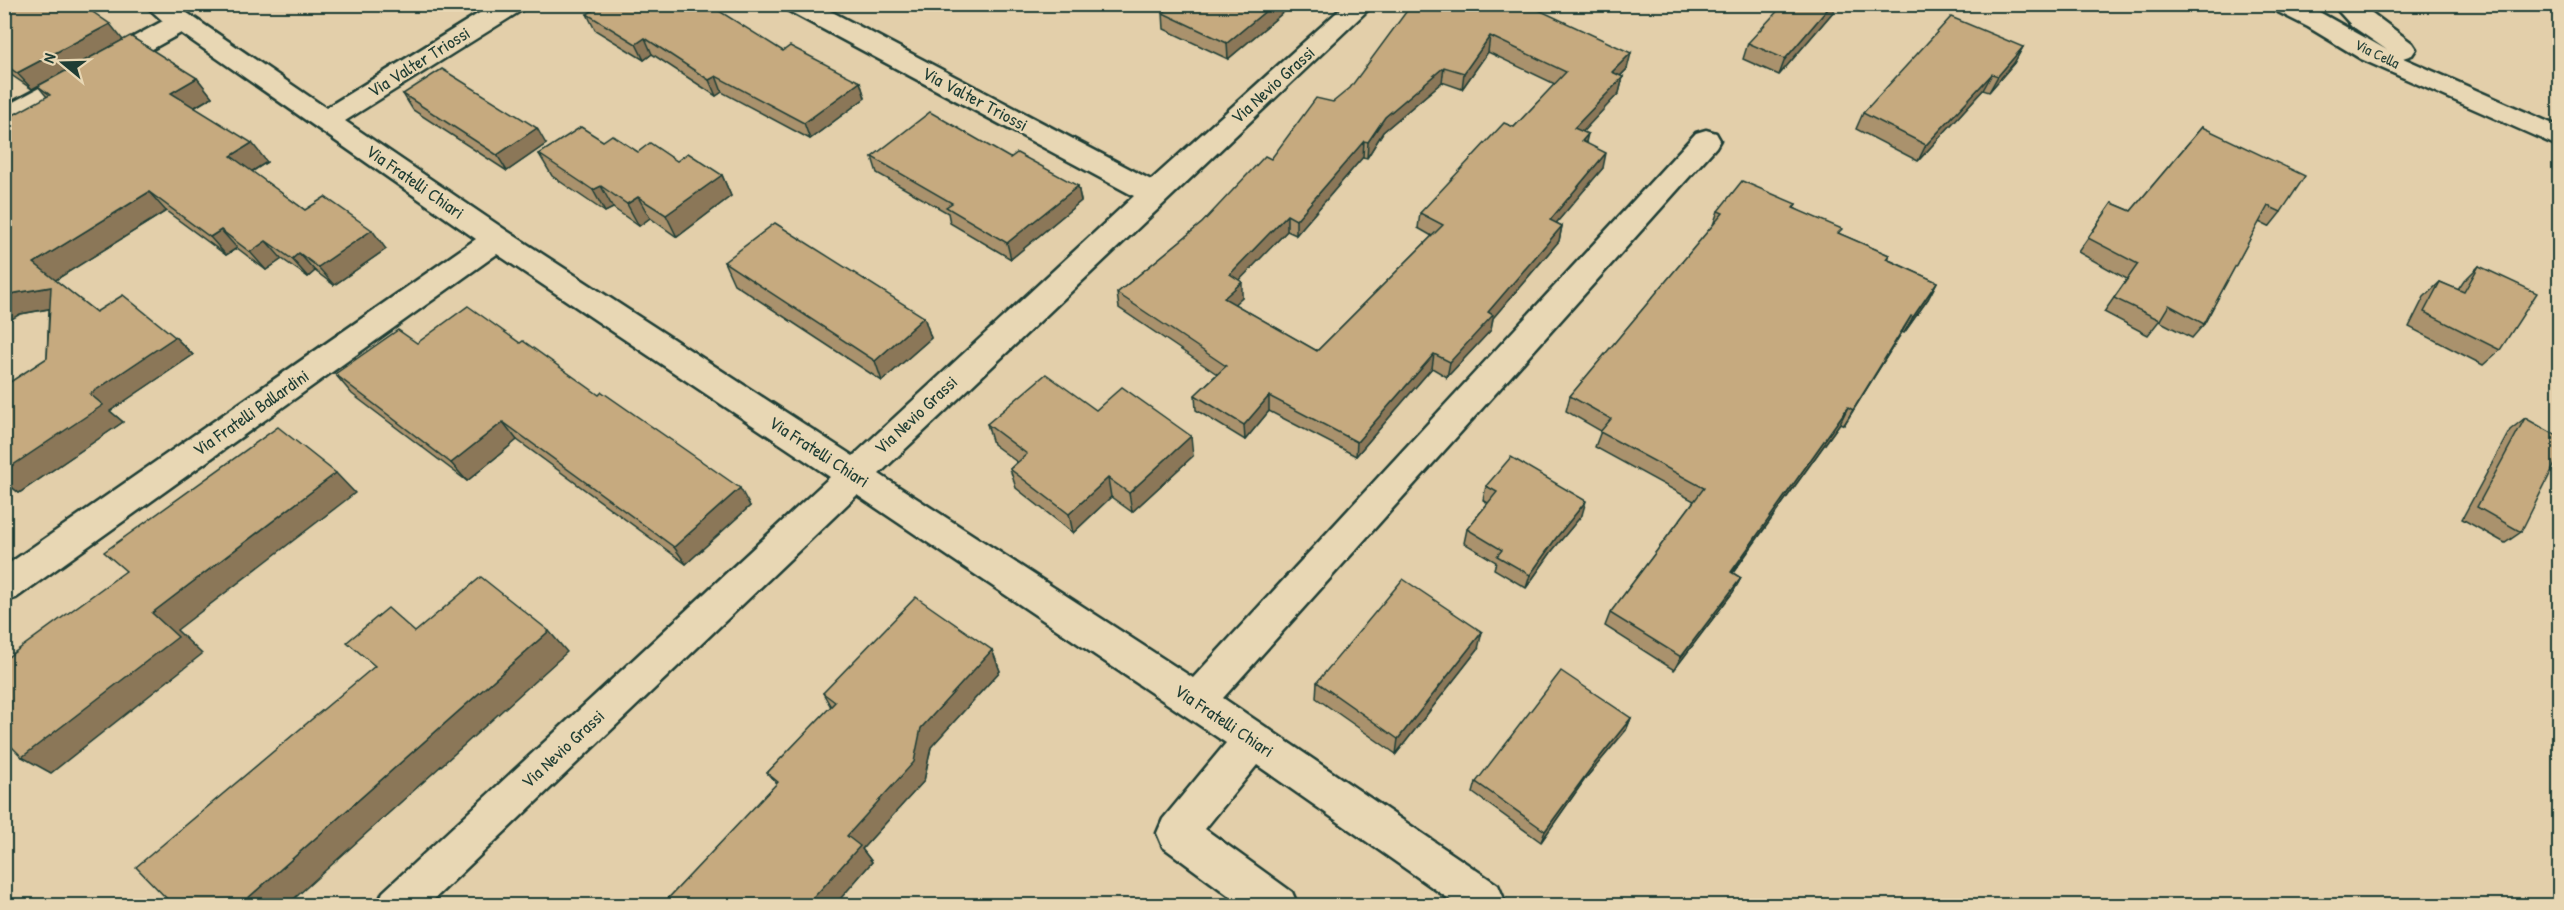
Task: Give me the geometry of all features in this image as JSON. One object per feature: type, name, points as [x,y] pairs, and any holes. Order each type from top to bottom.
[{"type":"street","name":"Via Valter Triossi","points":[[326,120],[513,4]]},
{"type":"street","name":"Via Valter Triossi","points":[[796,4],[1154,194]]},
{"type":"street","name":"Via Nevio Grassi","points":[[397,906],[853,475],[1154,194],[1362,4]]},
{"type":"street","name":"Via Cella","points":[[2283,4],[2317,21],[2370,53],[2559,138]]},
{"type":"street","name":"Via Cella","points":[[2344,4],[2361,20],[2474,98]]},
{"type":"street","name":"Via Fratelli Chiari","points":[[169,13],[497,239],[1196,701],[1481,902]]},
{"type":"street","points":[[4,119],[169,13]]},
{"type":"street","points":[[1196,701],[1706,140]]},
{"type":"street","name":"Via Fratelli Ballardini","points":[[4,587],[497,239]]},
{"type":"street","points":[[1253,740],[1177,832],[1278,906]]},
{"type":"building","points":[[15,4],[81,4],[110,24],[17,73],[4,64],[4,10]]},
{"type":"building","points":[[603,4],[708,4],[783,51],[790,46],[860,82],[804,123],[716,76],[709,80],[645,38],[636,44],[587,14]]},
{"type":"building","points":[[1174,4],[1274,4],[1227,43],[1163,13]]},
{"type":"building","points":[[1416,4],[1526,4],[1631,53],[1612,72],[1623,77],[1574,128],[1588,134],[1582,141],[1606,153],[1550,220],[1562,226],[1488,312],[1493,315],[1450,362],[1434,354],[1357,442],[1269,396],[1244,425],[1195,395],[1226,366],[1117,293],[1202,223],[1265,156],[1271,159],[1316,98],[1333,102],[1350,88],[1406,12]],"holes":[[[1490,36],[1566,72],[1514,127],[1504,123],[1420,213],[1443,225],[1317,351],[1224,298],[1242,282],[1230,274],[1287,215],[1296,220],[1364,141],[1368,142],[1385,117],[1444,67],[1464,73]]]},
{"type":"building","points":[[1784,4],[1832,4],[1785,59],[1748,43]]},
{"type":"building","points":[[1951,17],[2023,47],[1998,76],[1992,74],[1926,145],[1863,113]]},
{"type":"building","points":[[130,36],[197,78],[171,93],[252,143],[231,156],[305,210],[325,197],[372,230],[318,267],[299,253],[292,259],[266,241],[250,252],[221,230],[210,237],[149,192],[34,263],[96,312],[123,295],[175,337],[90,394],[103,405],[4,471],[4,386],[47,358],[51,287],[4,295],[4,120],[50,95],[38,86]]},
{"type":"building","points":[[442,69],[537,128],[497,155],[403,94]]},
{"type":"building","points":[[930,112],[1010,158],[1017,153],[1078,186],[1007,243],[946,207],[952,203],[872,157]]},
{"type":"building","points":[[581,127],[603,141],[612,135],[638,152],[650,143],[677,161],[688,153],[722,175],[666,215],[638,197],[627,204],[601,186],[593,190],[539,154]]},
{"type":"building","points":[[2202,127],[2305,176],[2281,212],[2268,206],[2204,324],[2169,305],[2160,320],[2114,298],[2138,264],[2088,238],[2112,203],[2131,211]]},
{"type":"building","points":[[1742,181],[1796,204],[1793,208],[1842,229],[1838,233],[1889,255],[1886,259],[1937,282],[1913,317],[1911,316],[1853,410],[1848,407],[1731,572],[1741,578],[1681,657],[1610,613],[1704,488],[1600,432],[1611,419],[1570,396],[1723,213],[1718,211]]},
{"type":"building","points":[[775,223],[924,317],[875,361],[724,262]]},
{"type":"building","points":[[2479,266],[2537,293],[2500,350],[2424,312],[2440,282],[2464,292]]},
{"type":"building","points":[[468,306],[520,343],[523,341],[599,395],[602,392],[740,488],[674,547],[503,422],[451,463],[335,374],[398,330],[417,343]]},
{"type":"building","points":[[1046,374],[1096,410],[1122,387],[1191,436],[1129,493],[1108,478],[1069,514],[1010,469],[1027,454],[987,424]]},
{"type":"building","points":[[2525,418],[2559,437],[2559,456],[2521,532],[2477,507]]},
{"type":"building","points":[[278,427],[336,473],[152,613],[178,637],[22,757],[4,739],[4,660],[126,571],[104,552]]},
{"type":"building","points":[[1511,457],[1586,501],[1530,575],[1497,556],[1502,550],[1467,529],[1497,492],[1486,486]]},
{"type":"building","points":[[481,577],[549,631],[239,906],[174,906],[136,867],[375,666],[347,642],[388,608],[415,632]]},
{"type":"building","points":[[1403,579],[1482,632],[1398,739],[1317,682]]},
{"type":"building","points":[[916,597],[992,650],[921,728],[914,762],[847,836],[860,846],[806,906],[661,906],[778,782],[767,773],[835,702],[823,693]]},
{"type":"building","points":[[1561,671],[1631,718],[1545,831],[1476,782]]}]
